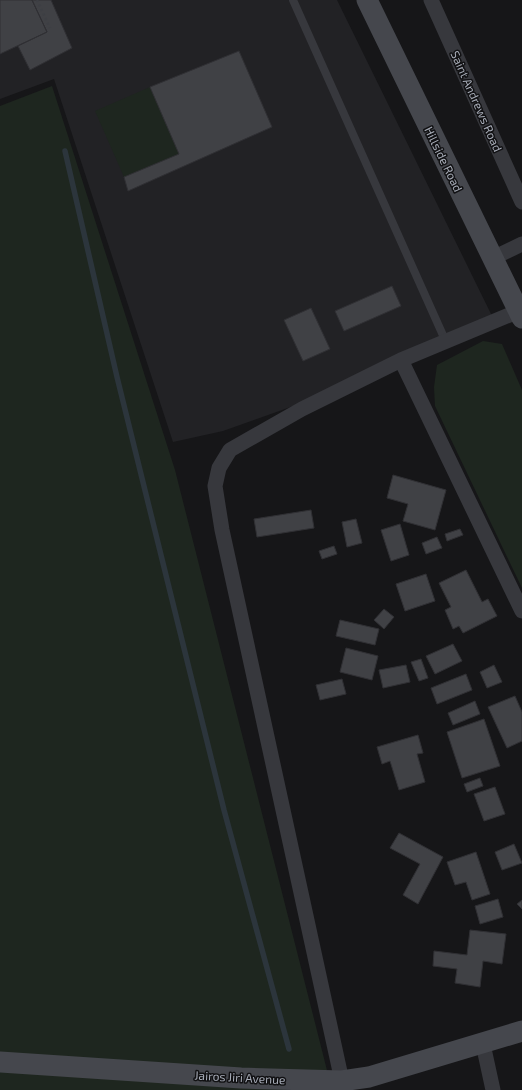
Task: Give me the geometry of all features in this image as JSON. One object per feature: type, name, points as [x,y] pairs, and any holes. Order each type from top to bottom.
[{"type":"main road","name":"Hillside Road","points":[[367,0],[520,315]]},
{"type":"main road","name":"Jairos Jiri Avenue","points":[[0,1062],[241,1078],[342,1081],[369,1077],[483,1044],[522,1031]]},
{"type":"street","name":"Saint Andrews Road","points":[[436,2],[522,202]]},
{"type":"street","points":[[492,258],[522,244]]},
{"type":"street","points":[[342,1081],[222,530],[215,486],[220,468],[230,450],[302,409],[402,360],[520,315]]},
{"type":"street","points":[[402,360],[522,611]]},
{"type":"street","points":[[483,1044],[493,1090]]},
{"type":"lane","points":[[293,0],[446,342]]},
{"type":"path","points":[[37,0],[50,28]]},
{"type":"shaded area","points":[[0,0],[337,0],[492,316],[296,405],[223,431],[173,442],[54,79],[0,99]]},
{"type":"shaded area","points":[[52,86],[175,470],[332,1090],[0,1090],[0,106]]},
{"type":"shaded area","points":[[150,87],[179,154],[124,177],[95,111]]},
{"type":"shaded area","points":[[483,341],[502,344],[522,390],[522,588],[435,406],[434,387],[437,365]]},
{"type":"building","points":[[0,0],[32,0],[47,32],[0,54]]},
{"type":"building","points":[[32,0],[51,0],[72,48],[30,70],[18,46],[47,32]]},
{"type":"building","points":[[239,51],[272,127],[128,191],[124,177],[179,154],[150,87]]},
{"type":"building","points":[[392,286],[401,306],[344,331],[335,311]]},
{"type":"building","points":[[311,308],[330,349],[303,361],[284,320]]},
{"type":"building","points":[[393,475],[446,490],[435,530],[403,521],[408,504],[387,498]]},
{"type":"building","points":[[311,510],[314,528],[257,537],[254,519]]},
{"type":"building","points":[[356,519],[362,543],[347,547],[342,522]]},
{"type":"building","points":[[400,524],[409,555],[391,561],[381,530]]},
{"type":"building","points":[[460,529],[463,535],[447,541],[445,534]]},
{"type":"building","points":[[437,537],[442,548],[426,554],[422,543]]},
{"type":"building","points":[[334,546],[337,554],[322,559],[319,551]]},
{"type":"building","points":[[466,570],[482,602],[488,599],[497,616],[463,633],[459,626],[453,629],[445,610],[451,607],[439,583]]},
{"type":"building","points":[[426,574],[435,601],[405,611],[396,584]]},
{"type":"building","points":[[384,609],[394,617],[384,629],[374,620]]},
{"type":"building","points":[[340,620],[379,629],[375,645],[336,636]]},
{"type":"building","points":[[453,644],[462,661],[435,674],[426,656]]},
{"type":"building","points":[[346,648],[378,656],[372,680],[340,672]]},
{"type":"building","points":[[421,659],[428,678],[419,681],[411,662]]},
{"type":"building","points":[[406,665],[410,682],[383,688],[379,670]]},
{"type":"building","points":[[494,665],[502,682],[487,688],[480,672]]},
{"type":"building","points":[[466,674],[472,690],[437,704],[431,688]]},
{"type":"building","points":[[342,679],[346,694],[320,700],[316,685]]},
{"type":"building","points":[[515,696],[522,712],[522,741],[507,748],[488,707]]},
{"type":"building","points":[[475,701],[480,714],[453,725],[448,713]]},
{"type":"building","points":[[484,719],[500,766],[462,778],[447,732]]},
{"type":"building","points":[[418,735],[423,753],[417,754],[425,782],[399,790],[390,761],[382,764],[377,747]]},
{"type":"building","points":[[480,778],[483,786],[467,792],[464,784]]},
{"type":"building","points":[[495,787],[505,814],[484,821],[474,794]]},
{"type":"building","points":[[399,833],[443,857],[418,904],[403,895],[420,864],[390,848]]},
{"type":"building","points":[[514,844],[522,863],[502,870],[495,852]]},
{"type":"building","points":[[476,852],[490,894],[472,900],[466,882],[455,885],[447,862]]},
{"type":"building","points":[[498,899],[503,917],[480,924],[475,906]]},
{"type":"building","points":[[522,900],[522,909],[517,904]]},
{"type":"building","points":[[470,930],[506,934],[502,964],[483,961],[480,987],[455,983],[457,969],[433,966],[434,951],[467,955]]},
{"type":"waterway","points":[[65,151],[117,377],[224,810],[289,1049]]}]
